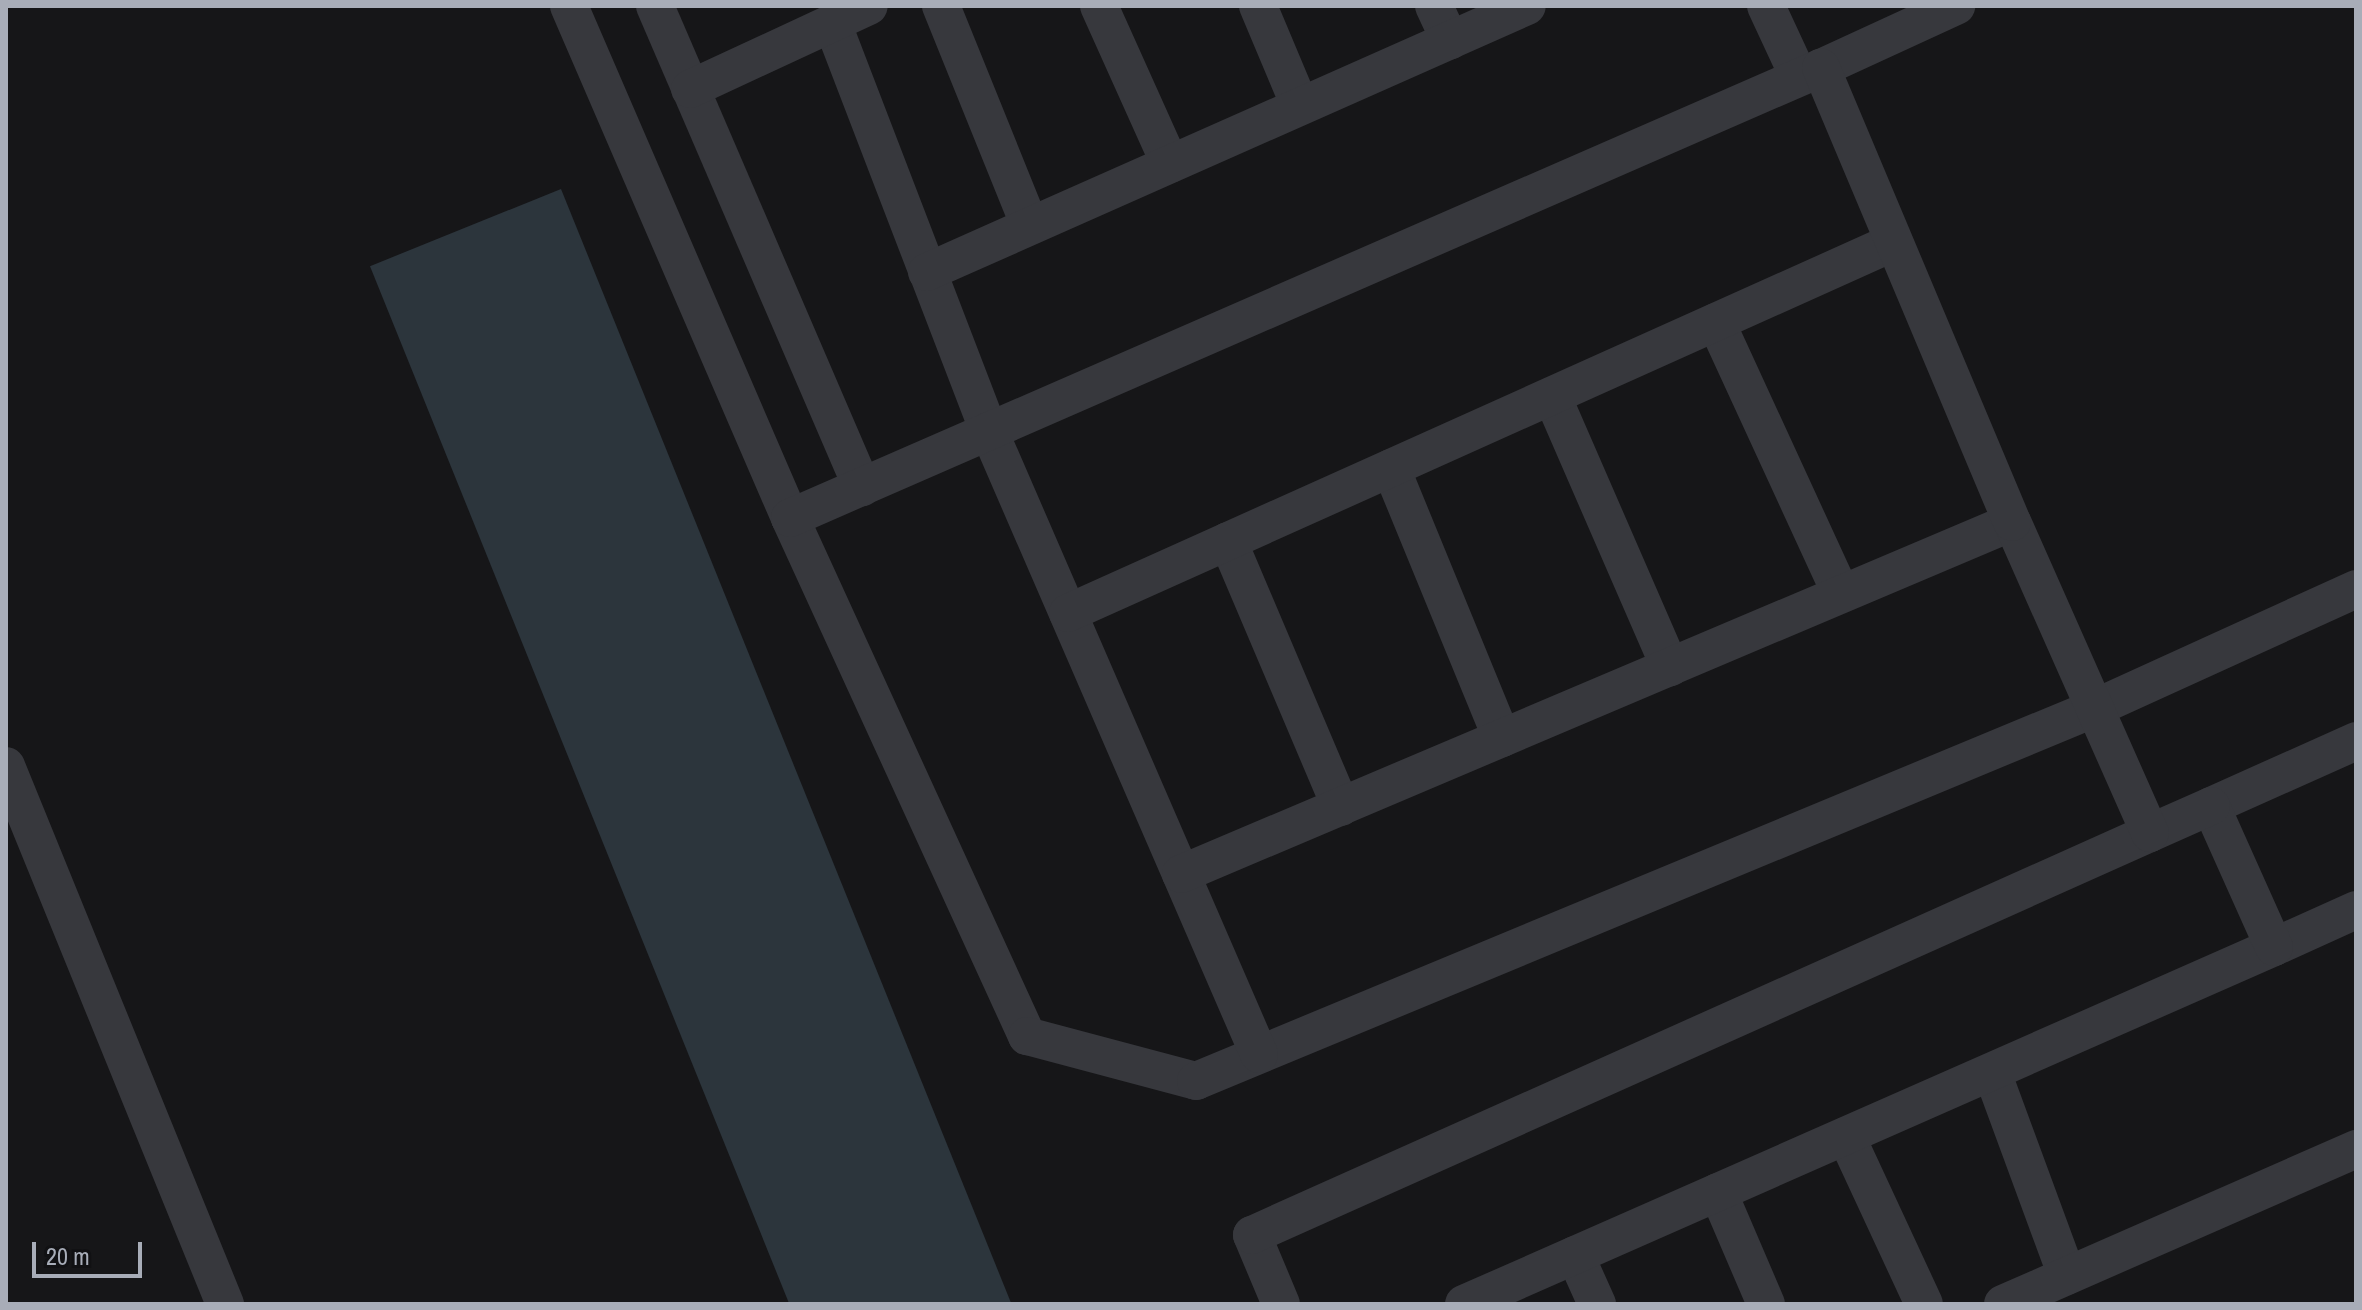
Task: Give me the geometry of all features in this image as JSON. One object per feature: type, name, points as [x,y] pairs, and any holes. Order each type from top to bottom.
[{"type":"street","points":[[569,6],[790,518],[1027,1036],[1196,1081],[2095,708],[2356,589]]},
{"type":"street","points":[[655,6],[862,487]]},
{"type":"street","points":[[690,89],[869,6]]},
{"type":"street","points":[[941,6],[1030,226]]},
{"type":"street","points":[[1099,6],[1170,164]]},
{"type":"street","points":[[1258,6],[1300,106]]},
{"type":"street","points":[[1434,6],[1450,40]]},
{"type":"street","points":[[927,272],[1527,6]]},
{"type":"street","points":[[1766,6],[1810,73],[1894,242],[2012,522],[2150,833]]},
{"type":"street","points":[[790,518],[1810,73],[1942,9]]},
{"type":"street","points":[[833,25],[989,431],[1259,1054]]},
{"type":"street","points":[[1068,613],[1894,242]]},
{"type":"street","points":[[1716,322],[1841,594]]},
{"type":"street","points":[[1552,396],[1670,667]]},
{"type":"street","points":[[1391,468],[1502,738]]},
{"type":"street","points":[[1181,874],[2012,522]]},
{"type":"street","points":[[1228,541],[1341,807]]},
{"type":"street","points":[[1281,1304],[1252,1235],[2356,741]]},
{"type":"street","points":[[6,766],[225,1304]]},
{"type":"street","points":[[2211,806],[2274,947]]},
{"type":"street","points":[[1464,1304],[2356,910]]},
{"type":"street","points":[[1992,1072],[2067,1276]]},
{"type":"street","points":[[1846,1136],[1924,1304]]},
{"type":"street","points":[[2003,1304],[2356,1149]]},
{"type":"street","points":[[1718,1192],[1766,1304]]},
{"type":"street","points":[[1575,1255],[1597,1304]]},
{"type":"shaded area","points":[[561,189],[1011,1304],[789,1304],[370,266]]}]
